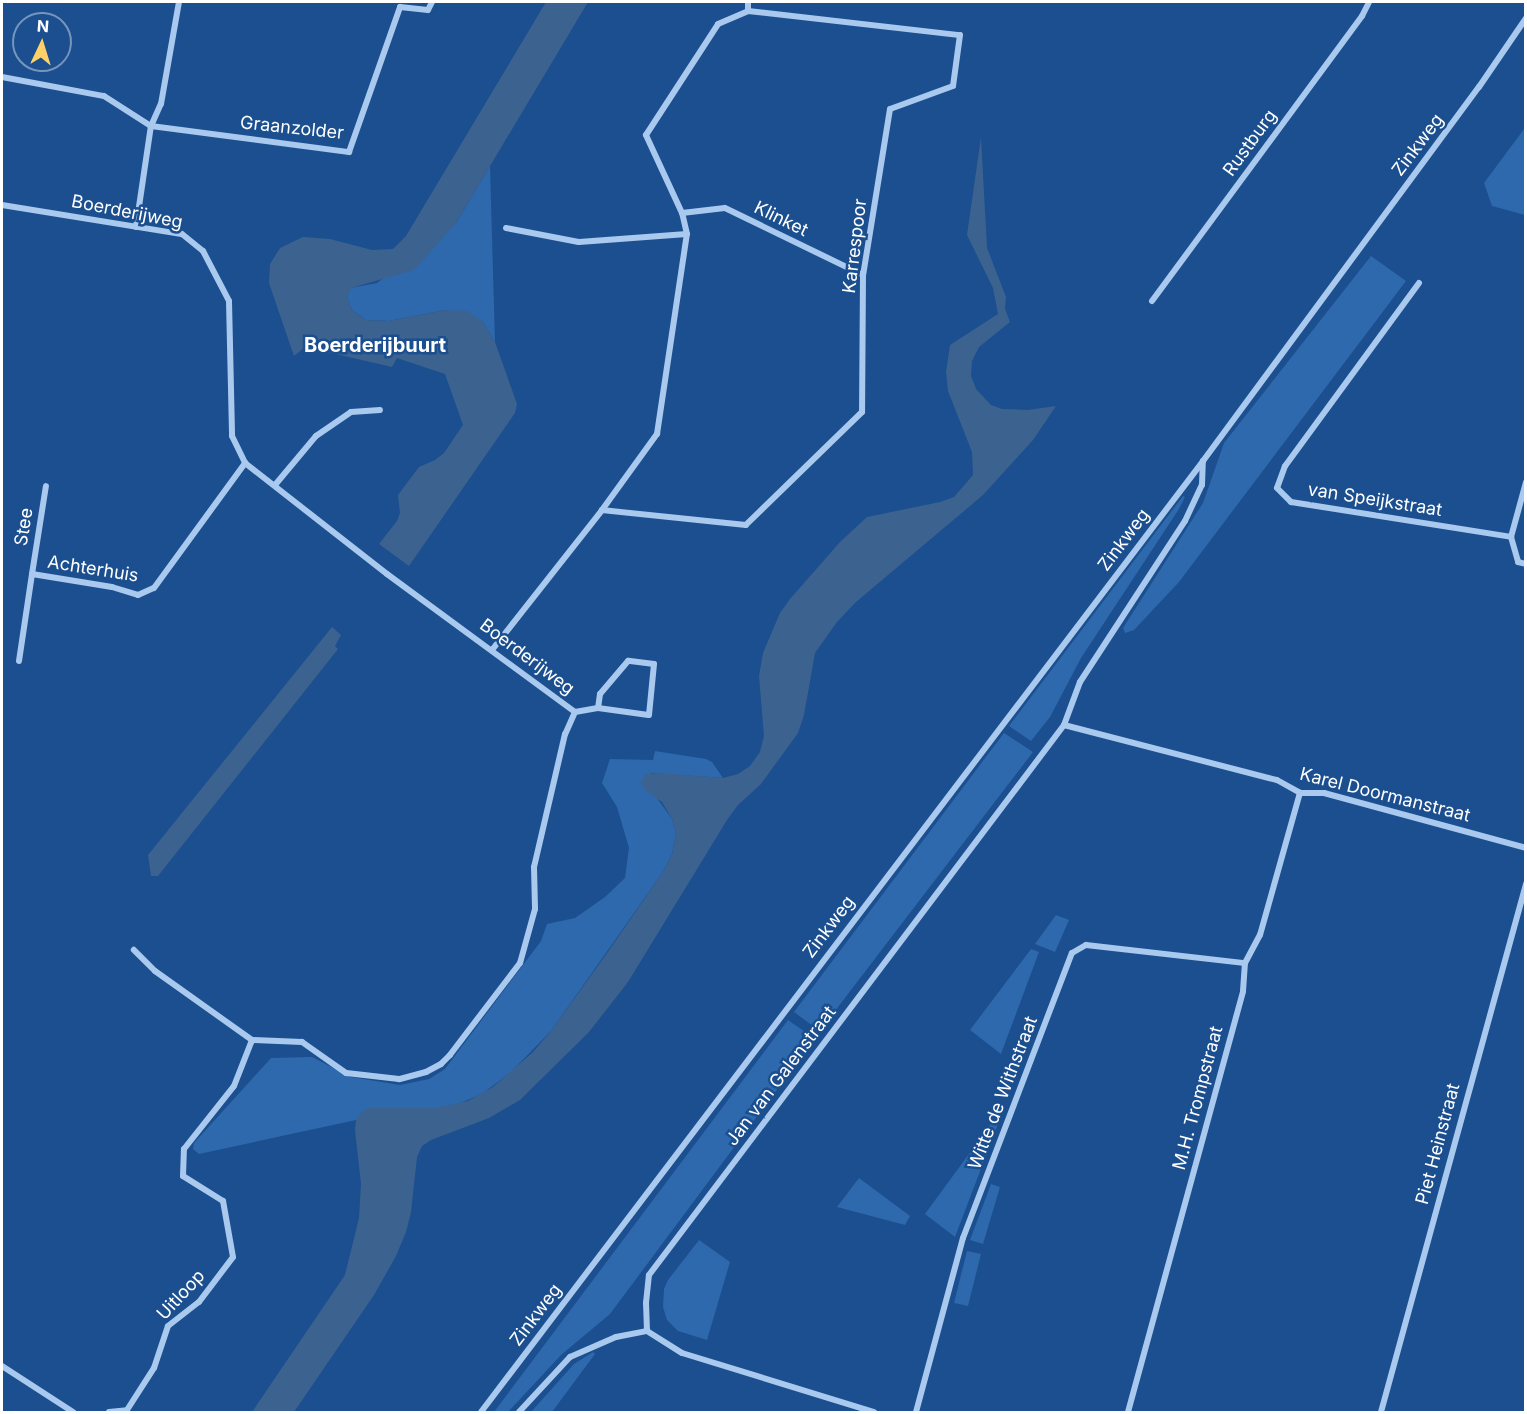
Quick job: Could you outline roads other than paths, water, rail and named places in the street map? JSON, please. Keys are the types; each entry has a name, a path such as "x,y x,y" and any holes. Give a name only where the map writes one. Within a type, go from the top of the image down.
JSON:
{"street":[{"path":"136,227 152,126 161,104 179,2"},
{"name":"Graanzolder","path":"2,76 104,96 152,126 350,152 400,7 428,10 432,2"},
{"path":"748,2 748,11"},
{"name":"Rustburg","path":"1152,301 1362,16 1369,2"},
{"name":"Karrespoor","path":"492,650 602,510 657,434 687,234 682,213 646,135 718,24 748,11 960,35 953,86 890,109 864,275 862,412 747,525 602,510"},
{"name":"Zinkweg","path":"481,1413 1203,461 1457,118 1526,18"},
{"name":"Boerderijweg","path":"2,205 182,234 203,251 223,285 229,301 232,435 245,463 396,580 574,712 565,734 534,867 535,909 520,963 450,1055 426,1072 399,1079 346,1073 302,1042 252,1040"},
{"name":"Klinket","path":"682,213 725,208 864,275"},
{"path":"506,228 579,242 687,234"},
{"name":"van Speijkstraat","path":"1419,283 1285,466 1276,488 1291,502 1510,537"},
{"path":"275,485 316,436 351,412 380,410"},
{"name":"Zinkweg","path":"1064,724 1080,682 1185,521 1202,485 1203,461"},
{"name":"Achterhuis","path":"19,661 32,574 112,587 138,595 154,588 245,463"},
{"path":"1526,482 1510,537 1518,562 1526,564"},
{"name":"Stee","path":"32,574 46,486"},
{"path":"574,712 598,708 649,715 654,664 628,661 600,694 598,708"},
{"name":"Karel Doormanstraat","path":"1064,724 1277,780 1300,793 1324,793 1526,848"},
{"name":"Jan van Galenstraat","path":"647,1331 646,1303 649,1275 1064,724"},
{"name":"M.H. Trompstraat","path":"1128,1413 1243,991 1245,963 1260,935 1300,793"},
{"name":"Piet Heinstraat","path":"1381,1413 1526,884"},
{"name":"Witte de Withstraat","path":"916,1413 963,1238 1072,953 1086,945 1245,963"},
{"path":"134,950 155,971 252,1040"},
{"name":"Uitloop","path":"109,1413 127,1410 154,1368 168,1326 199,1302 232,1257 223,1202 183,1176 184,1149 234,1086 252,1040"},
{"path":"519,1413 570,1357 616,1337 647,1331 682,1353 874,1413"},
{"path":"2,1366 73,1413"}],"district":[{"name":"Boerderijbuurt","path":"375,345"}]}
